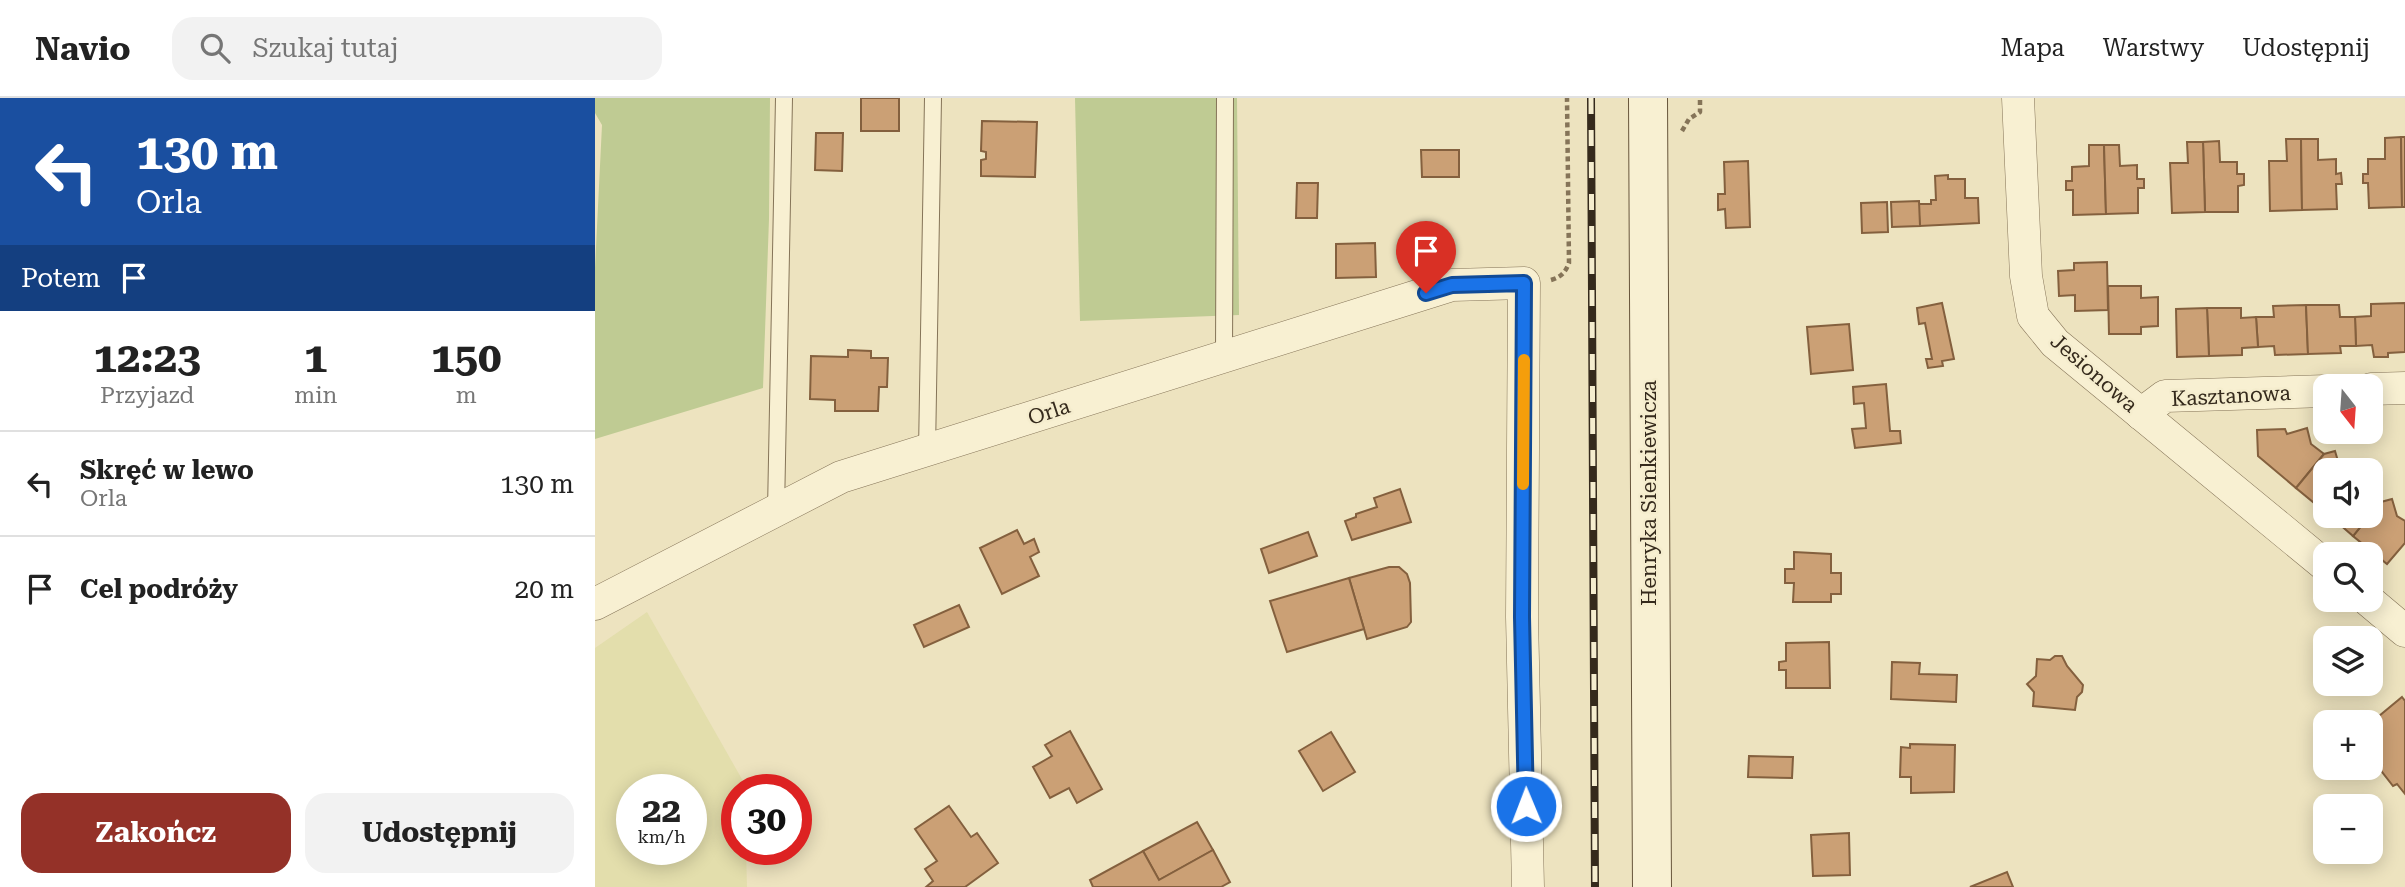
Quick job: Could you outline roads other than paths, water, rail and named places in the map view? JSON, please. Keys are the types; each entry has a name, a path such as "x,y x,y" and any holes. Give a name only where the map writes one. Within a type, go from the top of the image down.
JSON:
{"main road":[{"name":"Henryka Sienkiewicza","path":"1648,98 1652,887"}],"street":[{"name":"Jesionowa","path":"2018,98 2026,276 2033,316 2055,343 2313,555"},
{"name":"Orla","path":"595,604 841,477 1452,285 1524,283 1522,617 1528,887"},
{"path":"2383,389 2405,388"},
{"name":"Kasztanowa","path":"2141,414 2165,397 2313,391"},
{"path":"2382,612 2405,631"}],"lane":[{"path":"776,511 784,98"},
{"path":"927,451 933,98"},
{"path":"1224,357 1225,98"}],"railway":[{"path":"1591,98 1595,887"}]}
